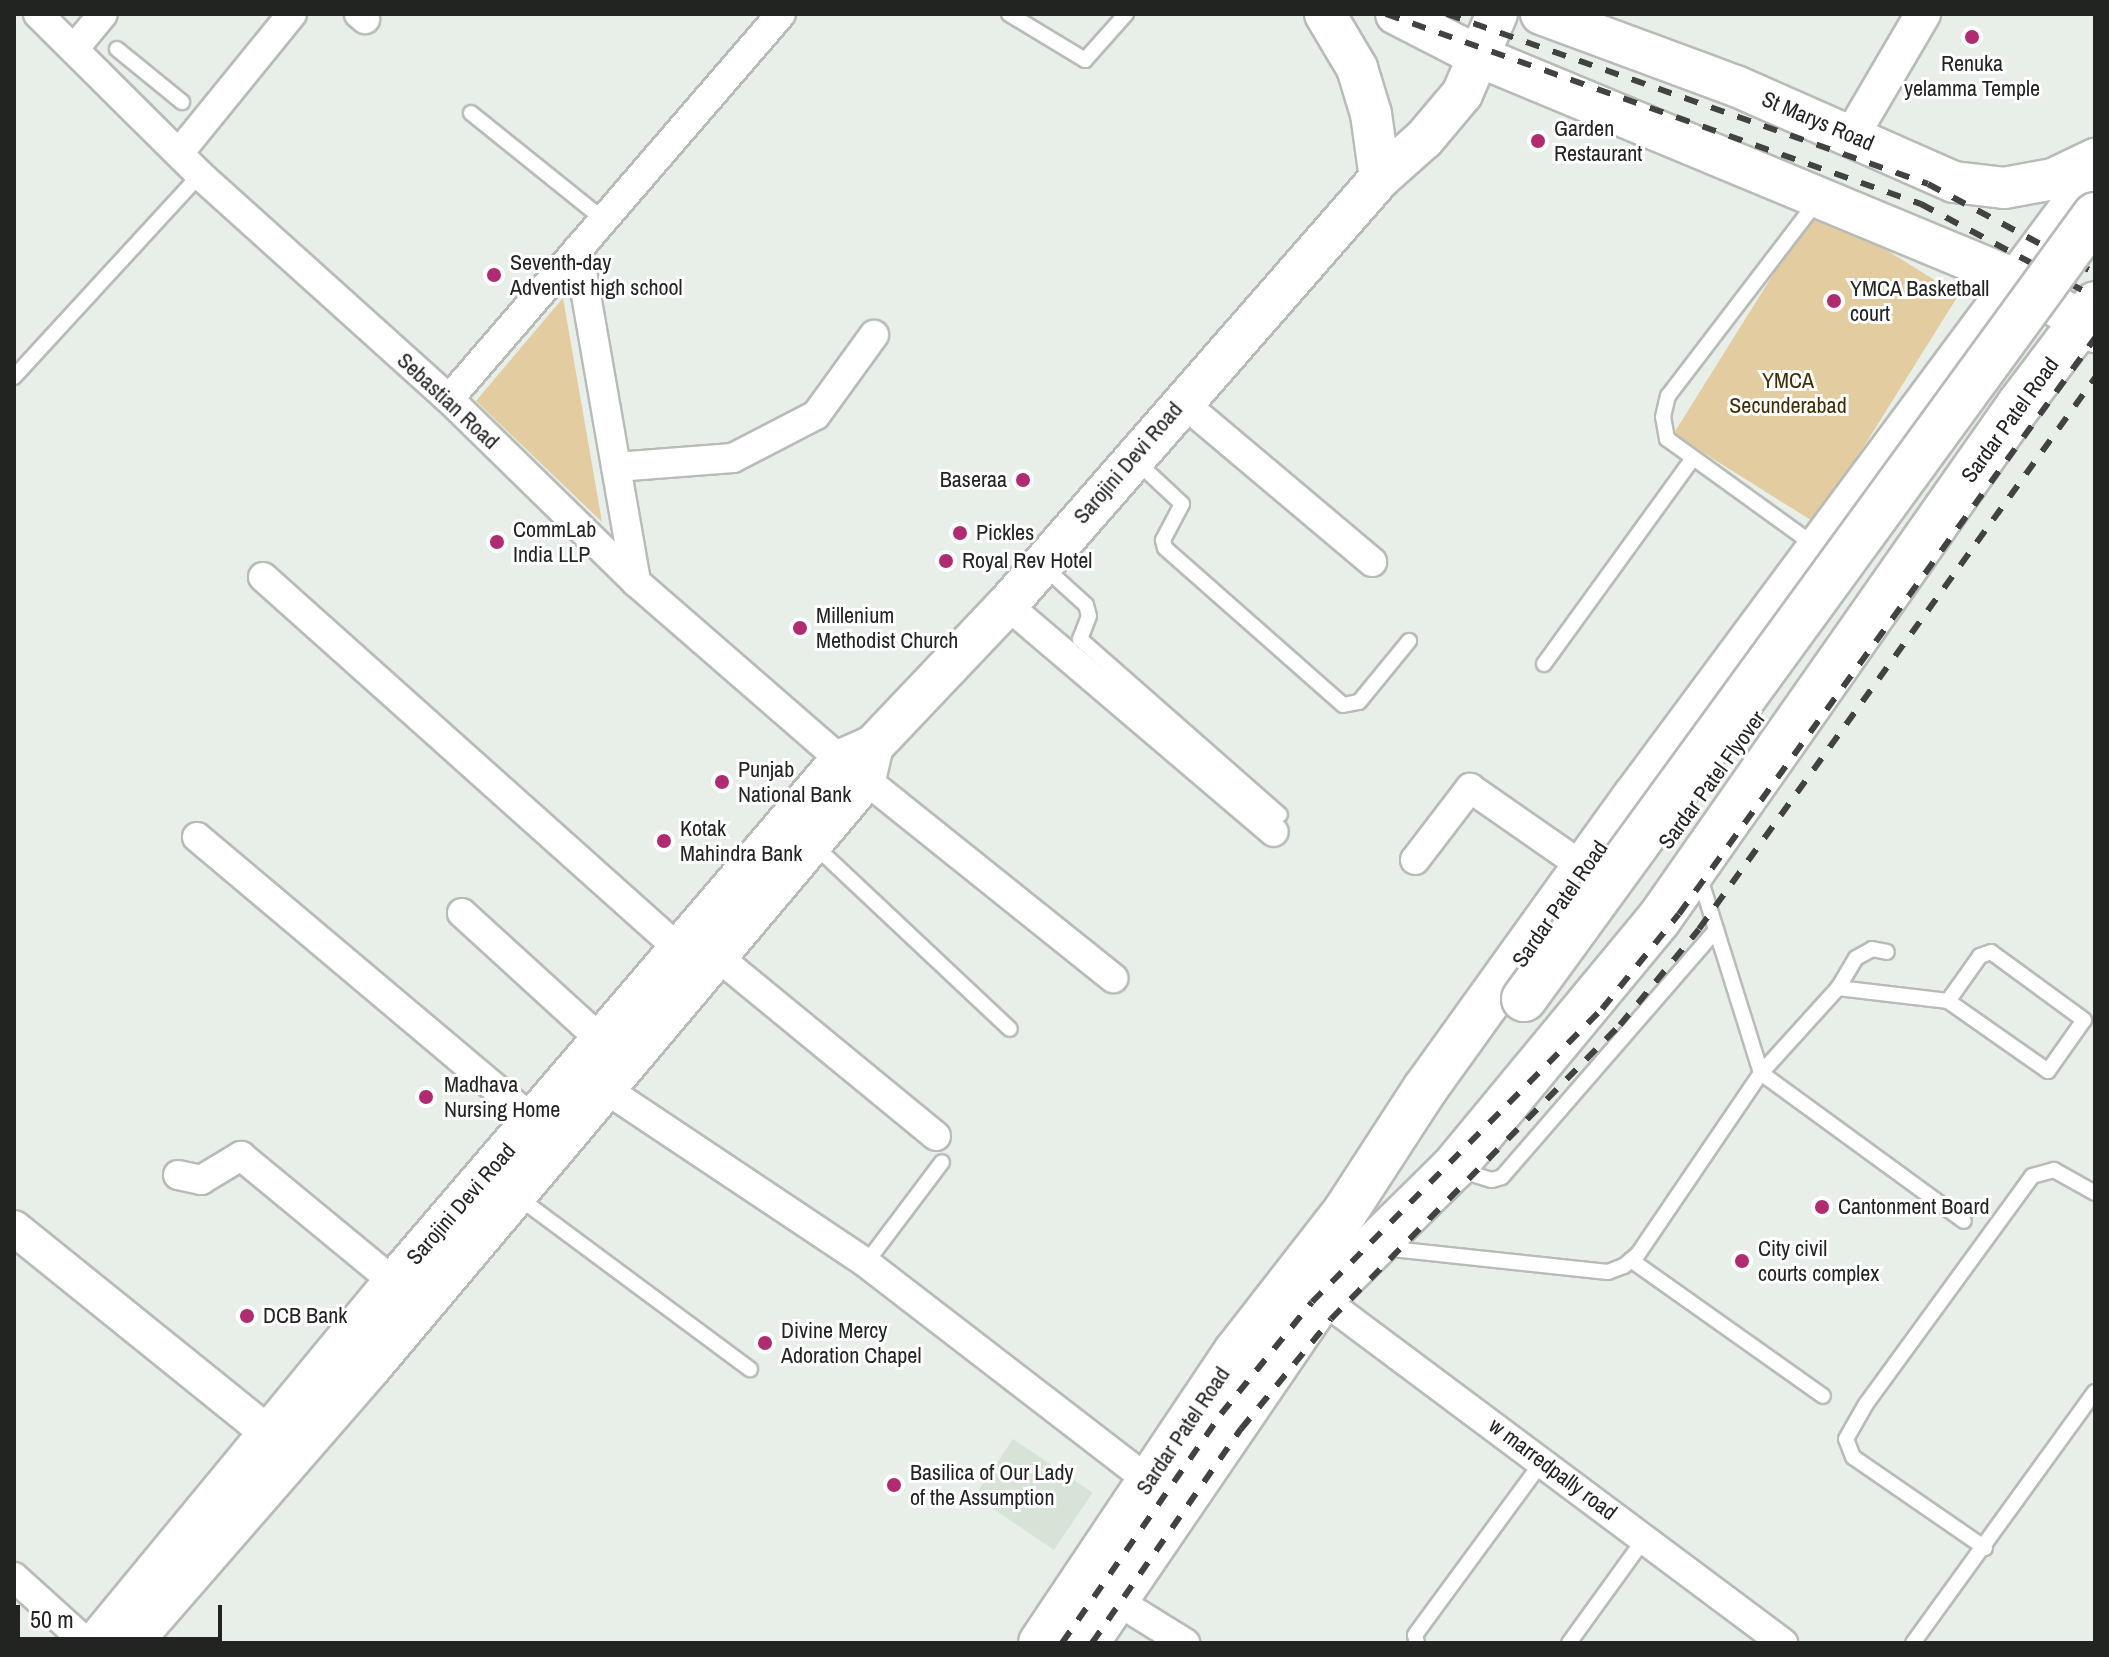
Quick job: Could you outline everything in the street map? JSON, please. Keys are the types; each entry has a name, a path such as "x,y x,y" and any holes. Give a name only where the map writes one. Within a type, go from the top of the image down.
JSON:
{"main road":[{"path":"1325,14 1357,68 1371,114 1380,178"},
{"path":"1396,14 1480,57 1821,196 2017,280 2091,330"},
{"name":"Sarojini Devi Road","path":"96,1643 514,1195 604,1088 699,954 860,762 1007,605 1132,457 1380,178 1424,139 1462,94 1497,14"},
{"name":"St Marys Road","path":"1541,14 1852,135 1954,182 2004,188 2053,179 2095,159"},
{"path":"2095,179 2095,213"},
{"name":"Sardar Patel Road","path":"1041,1643 1236,1352 1345,1212 1425,1089 1817,547 2095,179"},
{"name":"Sardar Patel Flyover","path":"1321,1298 1533,1006 2095,213"},
{"path":"2055,230 2095,253"},
{"name":"Sardar Patel Flyover","path":"1345,1212 1533,1006 2095,253"},
{"path":"1982,327 1998,316 2016,314 2034,321 2047,345 2031,388"},
{"name":"Sardar Patel Road","path":"1086,1643 1321,1298 1453,1168 1697,866 2031,388 2046,379 2091,330"},
{"name":"Sarojini Devi Road","path":"131,1643 282,1444 394,1282 600,1039 699,954 812,843 860,762"}],"street":[{"name":"Sebastian Road","path":"38,14 200,175 449,399 636,582 860,762 1113,978"},
{"path":"74,49 103,14"},
{"path":"174,148 270,14"},
{"path":"174,148 292,14"},
{"path":"449,399 781,14"},
{"path":"1852,135 1923,14"},
{"path":"578,249 636,582"},
{"path":"616,467 733,458 816,415 874,335"},
{"path":"1181,401 1372,562"},
{"path":"263,577 699,954 939,1149"},
{"path":"1007,605 1277,824"},
{"path":"1415,860 1470,788 1585,868"},
{"path":"197,837 533,1120"},
{"path":"462,913 600,1039"},
{"path":"604,1088 866,1263 1149,1481"},
{"path":"178,1175 201,1180 241,1156 394,1282"},
{"path":"14,1228 282,1444"},
{"name":"w marredpally road","path":"1321,1298 1783,1643"},
{"path":"14,1577 87,1643"},
{"path":"1114,1599 1185,1643"}],"lane":[{"path":"1009,14 1085,60 1118,17"},
{"path":"117,49 182,102"},
{"path":"117,92 137,66"},
{"path":"471,113 603,219"},
{"path":"14,377 200,175"},
{"path":"1817,547 1667,439 1663,417 1668,396 1821,196"},
{"path":"1132,457 1181,499 1163,540 1165,548 1343,705 1359,702 1409,641"},
{"path":"1544,664 1693,458"},
{"path":"1041,564 1086,605 1089,616 1080,639 1277,824"},
{"path":"812,843 1010,1029"},
{"path":"1697,866 1761,1073 1964,1221"},
{"path":"1453,1168 1492,1180 1502,1177 1716,930"},
{"path":"1375,1247 1608,1272 1631,1260 1761,1073 1838,988 1856,958 1872,949 1887,952"},
{"path":"1838,988 1948,1001 2048,1071 2084,1020 1991,952 1980,956 1948,1001"},
{"path":"866,1263 939,1149"},
{"path":"1985,1548 1853,1457 1846,1439 1866,1404 2032,1176 2054,1170 2095,1193"},
{"path":"514,1195 750,1369"},
{"path":"1631,1260 1823,1396"},
{"path":"1913,1643 1985,1548 2095,1392"},
{"path":"1417,1643 1415,1635 1542,1462"},
{"path":"1569,1643 1645,1538"}],"shaded area":[{"path":"1013,1439 1093,1493 1054,1550 974,1496"}],"green space":[{"name":"YMCA Secunderabad","path":"1816,206 1958,295 1816,523 1673,434"},
{"path":"563,298 602,522 476,401"}],"railway":[{"path":"1386,14 1921,204 2095,297"},
{"path":"1447,14 1928,184 2095,273"},
{"path":"1062,1643 1221,1414 1312,1302 1602,1009 1679,914 2095,338"},
{"path":"1092,1643 1241,1429 1331,1319 1620,1025 1699,929 2095,378"}],"place":[{"name":"Renuka yelamma Temple","path":"1972,37"},
{"name":"Garden Restaurant","path":"1538,141"},
{"name":"Seventh-day Adventist high school","path":"494,275"},
{"name":"YMCA Basketball court","path":"1834,301"},
{"name":"Baseraa","path":"1023,480"},
{"name":"Pickles","path":"960,533"},
{"name":"CommLab India LLP","path":"497,542"},
{"name":"Royal Rev Hotel","path":"946,561"},
{"name":"Millenium Methodist Church","path":"800,628"},
{"name":"Punjab National Bank","path":"722,782"},
{"name":"Kotak Mahindra Bank","path":"664,841"},
{"name":"Madhava Nursing Home","path":"426,1097"},
{"name":"Cantonment Board","path":"1822,1207"},
{"name":"City civil courts complex","path":"1742,1261"},
{"name":"DCB Bank","path":"247,1316"},
{"name":"Divine Mercy Adoration Chapel","path":"765,1343"},
{"name":"Basilica of Our Lady of the Assumption","path":"894,1485"}]}
